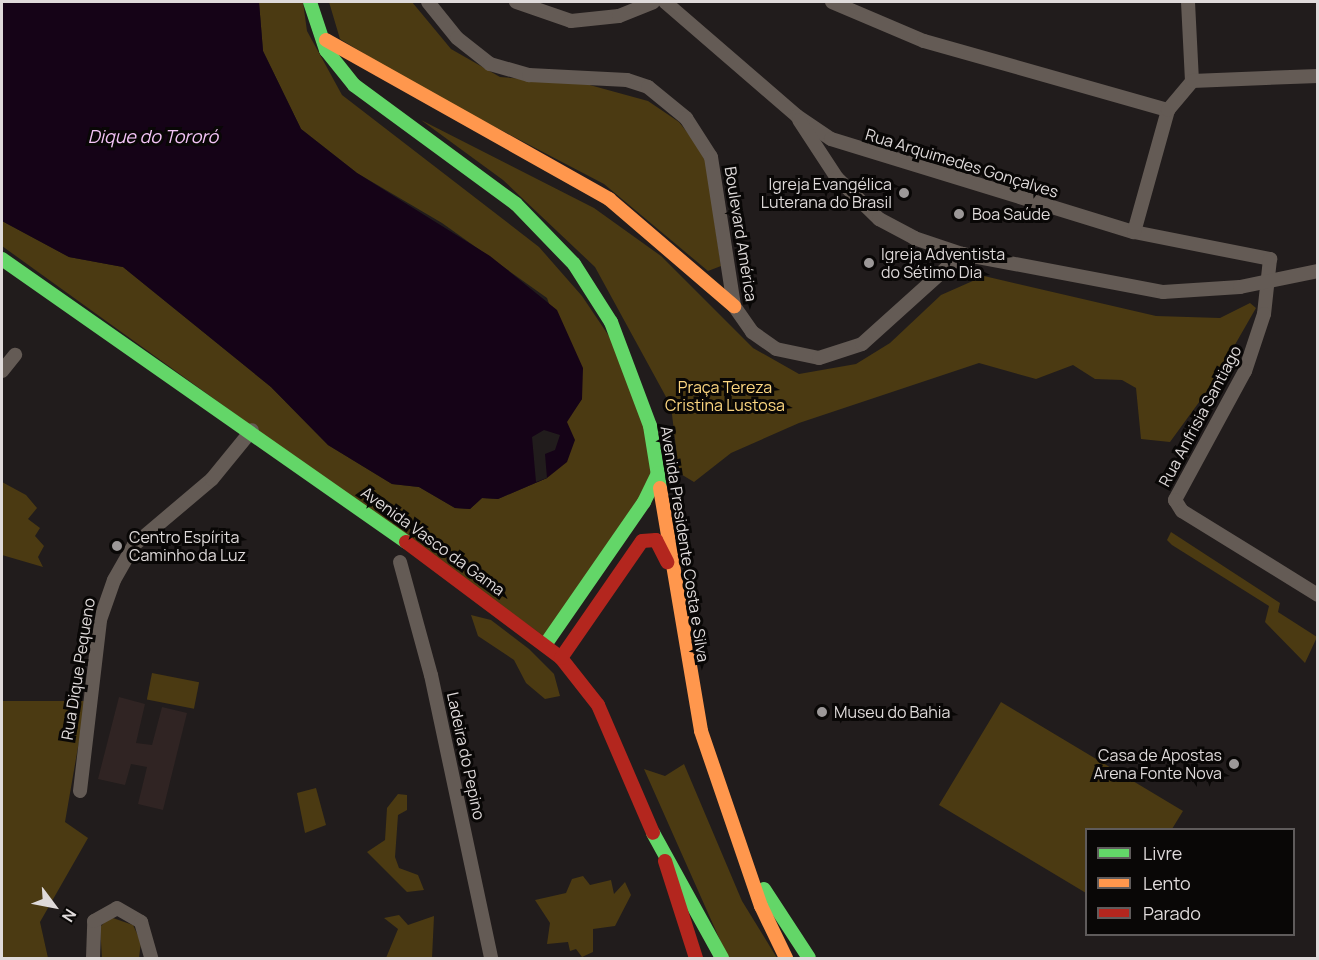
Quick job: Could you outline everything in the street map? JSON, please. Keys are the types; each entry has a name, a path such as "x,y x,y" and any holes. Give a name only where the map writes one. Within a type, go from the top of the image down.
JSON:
{"main road":[{"name":"Avenida Presidente Costa e Silva","path":"310,2 319,35 340,69 368,98 516,204 574,264 636,377 658,473 675,586 701,731 749,867 786,958"},
{"path":"319,35 380,75 609,199 734,306"},
{"name":"Avenida Vasco da Gama","path":"2,259 252,430 561,658 598,705 665,861 698,909 722,958"},
{"path":"545,645 644,502 658,473"},
{"path":"561,658 642,541 662,546 675,586"},
{"path":"665,861 696,958"},
{"path":"749,867 809,958"}],"street":[{"name":"Boulevard América","path":"428,2 457,38 490,64 529,75 627,80 648,87 686,118 711,158 734,306 752,332 776,349 819,358 841,353 890,322 962,254"},
{"path":"516,2 572,21 619,16 653,2"},
{"name":"Rua Arquimedes Gonçalves","path":"665,2 797,116 864,152 1134,232 1270,259 1268,283"},
{"path":"832,2 924,41 1168,110"},
{"path":"1134,232 1168,110 1192,81 1188,2"},
{"path":"1192,81 1317,76"},
{"path":"797,116 837,178 879,219 914,238 962,254 1163,292 1268,283 1317,271"},
{"name":"Rua Anfrisia Santiago","path":"1268,283 1245,371 1174,500 1182,511 1317,595"},
{"path":"2,371 15,355"},
{"name":"Rua Dique Pequeno","path":"80,790 100,620 114,580 134,545 212,479 252,430"},
{"name":"Ladeira do Pepino","path":"400,562 433,686 491,958"},
{"path":"93,958 94,921 117,908 141,922 151,958"}],"shaded area":[{"path":"119,697 145,704 136,743 152,745 162,707 187,713 163,810 138,804 147,767 131,764 125,785 98,779"}],"green space":[{"path":"259,2 303,2 307,31 342,95 539,247 582,296 621,354 642,412 655,496 545,637 2,246 2,221 69,257 123,267 271,387 328,445 392,484 419,487 455,508 470,509 482,498 498,499 547,478 568,418 582,399 547,298 442,223 357,173 301,129 263,51"},
{"path":"329,2 412,2 451,49 500,77 586,84 648,101 679,122 705,155 721,266 708,271 604,184 419,87 340,39"},
{"name":"Praça Tereza Cristina Lustosa","path":"421,120 594,208 661,256 753,348 799,374 856,364 890,343 941,295 984,276 1156,316 1220,318 1250,303 1256,308 1213,383 1170,442 1141,439 1136,388 1122,380 1095,379 1073,365 1036,379 979,363 799,423 731,453 694,482 679,473 671,406 595,267 503,180"},
{"path":"2,482 26,495 37,508 28,519 40,528 35,536 44,546 38,557 43,567 2,555"},
{"path":"1171,532 1280,603 1278,612 1317,637 1305,663 1265,622 1269,606 1172,545 1167,540"},
{"path":"471,615 491,620 529,649 554,674 560,696 545,699 526,683 514,660 478,636"},
{"path":"152,673 199,682 194,709 147,700"},
{"path":"2,701 86,701 65,822 88,838 40,922 48,958 2,958"},
{"name":"Casa de Apostas Arena Fonte Nova","path":"1001,702 1183,811 1173,828 1085,828 1085,892 939,805"},
{"path":"684,764 742,901 777,958 728,958 644,769 665,776"},
{"path":"316,788 326,825 305,833 297,793"},
{"path":"398,794 407,795 407,810 398,815 395,857 399,868 418,875 424,890 407,892 367,852 385,840 387,808"},
{"path":"583,876 590,885 611,880 614,894 625,882 631,895 615,926 593,929 593,952 582,957 576,949 570,951 568,942 547,944 550,923 535,900 566,893 572,879"},
{"path":"399,915 408,925 434,916 432,958 386,958 398,929 384,918"},
{"path":"110,917 133,925 141,942 139,958 102,958 100,927"}],"water":[{"name":"Dique do Tororó","path":"2,2 259,2 263,51 301,129 357,173 490,256 557,310 583,368 582,399 567,422 575,440 567,462 547,478 498,499 482,498 470,509 455,508 419,487 392,484 328,445 271,387 123,267 69,257 2,221"}],"pier":[{"path":"544,430 560,435 555,450 545,454 547,478 536,482 532,437"}],"traffic: fast":[{"path":"310,2 326,50 354,85 516,204 574,264 611,322 650,426 660,488"},
{"path":"2,259 406,542"},
{"path":"545,645 644,502 658,473"},
{"path":"653,833 722,958"},
{"path":"764,889 809,958"}],"traffic: slow":[{"path":"326,40 609,199 734,306"},
{"path":"660,488 701,731 761,906 786,958"}],"traffic: jam":[{"path":"561,658 642,541 656,540 667,562"},
{"path":"406,542 561,658 598,705 653,833"},
{"path":"665,861 696,958"}],"place":[{"name":"Igreja Evangélica Luterana do Brasil","path":"904,193"},
{"name":"Boa Saúde","path":"959,214"},
{"name":"Igreja Adventista do Sétimo Dia","path":"869,263"},
{"name":"Centro Espírita Caminho da Luz","path":"117,546"},
{"name":"Museu do Bahia","path":"822,712"},
{"name":"Casa de Apostas Arena Fonte Nova","path":"1234,764"}]}
